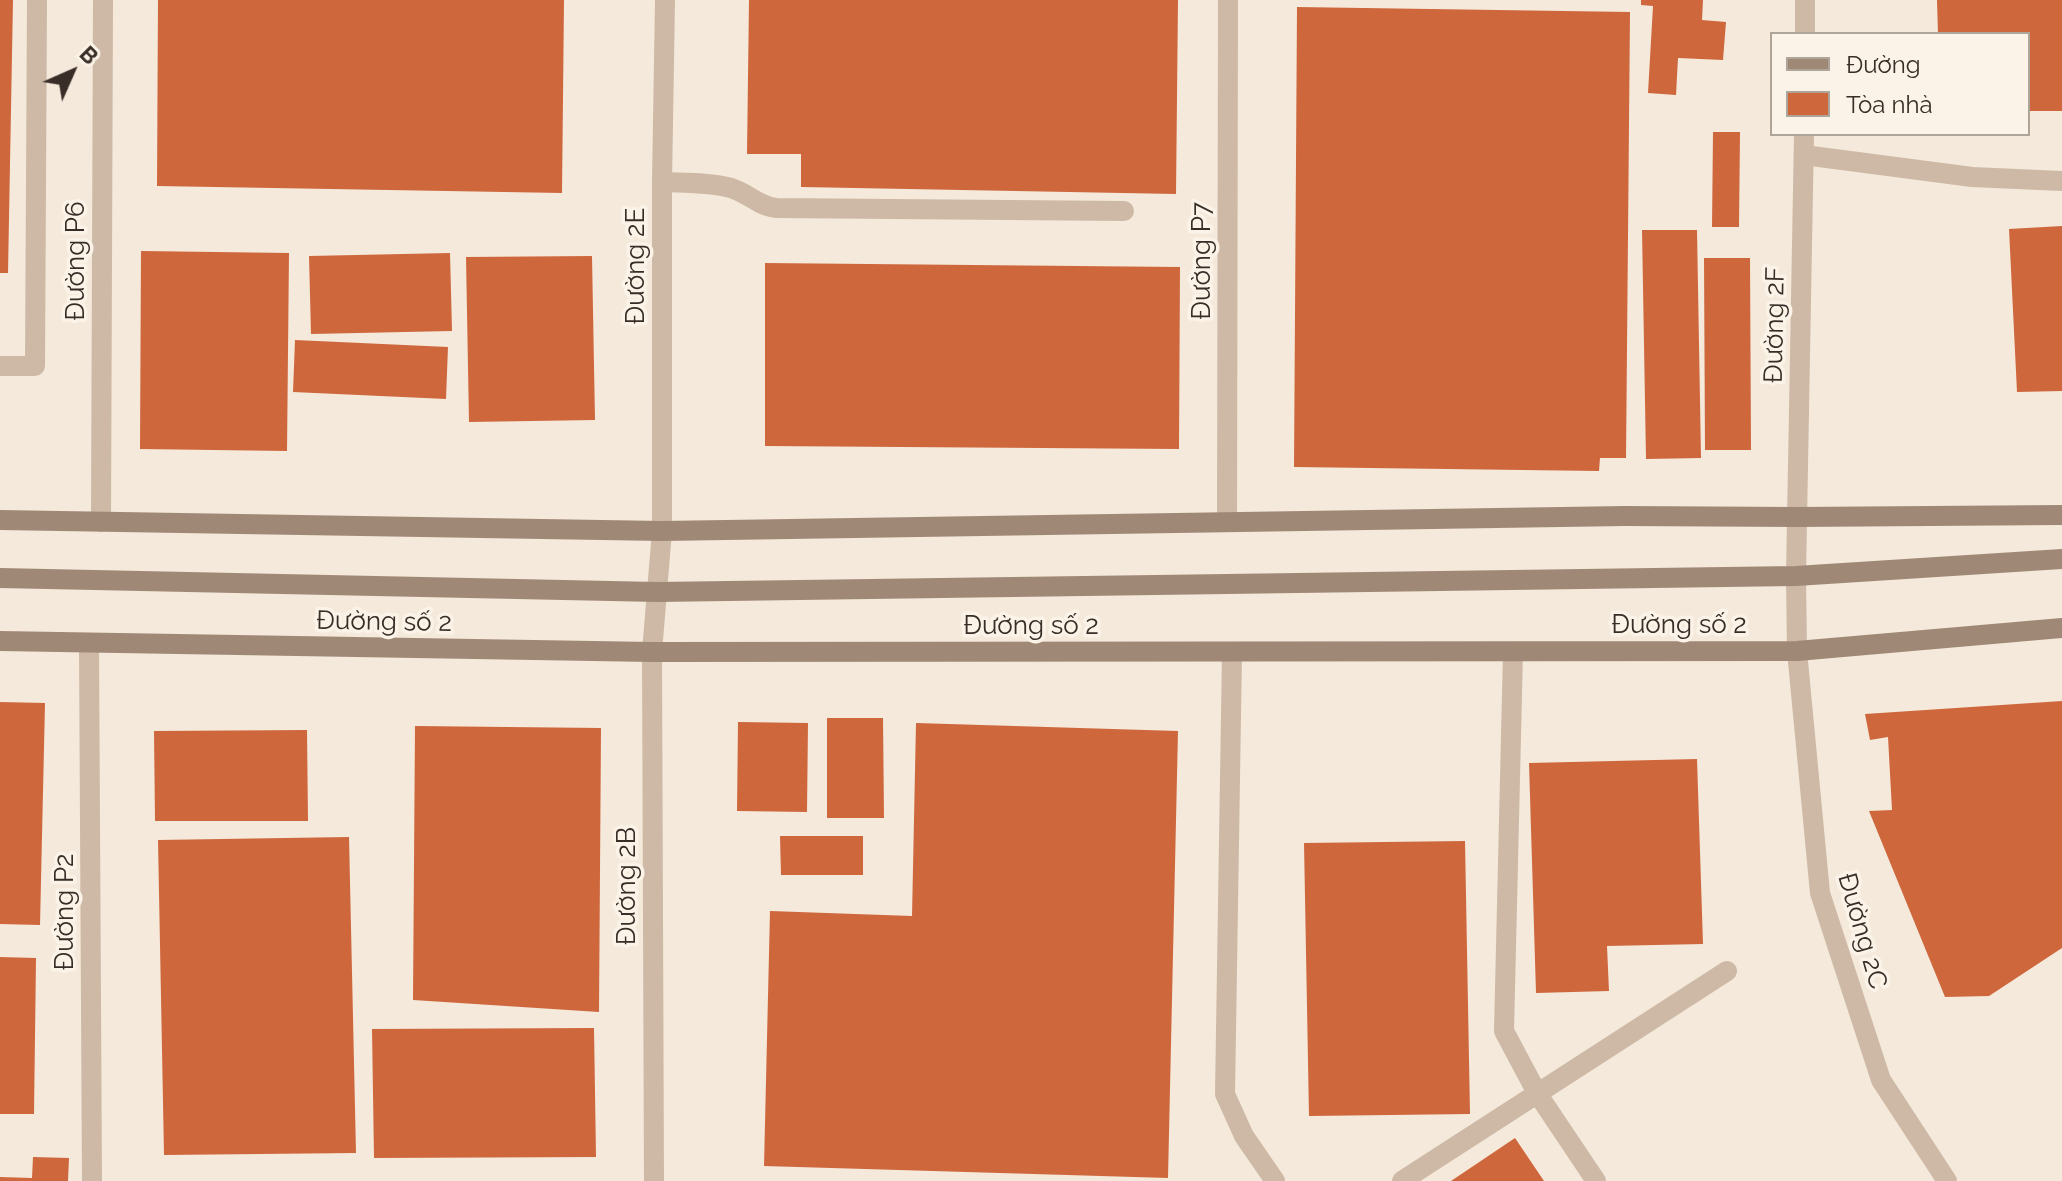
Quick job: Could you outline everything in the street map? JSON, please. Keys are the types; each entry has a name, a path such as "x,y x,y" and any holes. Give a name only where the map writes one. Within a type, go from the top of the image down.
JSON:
{"main road":[{"path":"0,520 662,531 1625,516 2062,515"},
{"name":"Đường số 2","path":"0,578 657,592 1796,576 2062,559"},
{"name":"Đường số 2","path":"0,641 652,652 1797,651 2062,628"}],"street":[{"path":"0,366 35,366 37,0"},
{"name":"Đường P6","path":"101,522 103,0"},
{"name":"Đường 2E","path":"657,592 662,531 665,0"},
{"name":"Đường P7","path":"1227,522 1228,0"},
{"path":"1805,0 1805,32"},
{"name":"Đường 2F","path":"1796,576 1804,136"},
{"path":"1804,155 1972,177 2062,181"},
{"path":"662,182 721,185 744,192 766,207 776,208 1124,211"},
{"name":"Đường 2C","path":"1796,576 1797,651 1820,893 1881,1080 1947,1181"},
{"name":"Đường 2B","path":"654,1181 652,652 657,592"},
{"name":"Đường P2","path":"89,643 92,1181"},
{"path":"1232,652 1225,1094 1244,1136 1275,1181"},
{"path":"1513,652 1504,1031 1537,1093 1596,1181"},
{"path":"1402,1181 1727,971"}],"building":[{"path":"0,0 13,0 8,273 0,273"},
{"path":"158,0 564,0 562,193 157,186"},
{"path":"749,0 1178,0 1176,194 801,187 801,154 747,154"},
{"path":"1641,0 1703,0 1702,20 1726,22 1723,60 1678,58 1676,95 1648,93 1653,6 1641,5"},
{"path":"1937,0 2062,0 2062,111 2030,111 2030,32 1938,32"},
{"path":"1297,7 1630,12 1626,458 1600,458 1599,471 1294,467"},
{"path":"1713,132 1740,132 1739,227 1712,227"},
{"path":"2062,226 2062,391 2017,392 2009,229"},
{"path":"1642,230 1697,230 1701,458 1646,459"},
{"path":"141,251 289,253 287,451 140,449"},
{"path":"450,253 452,331 311,334 309,256"},
{"path":"592,256 595,420 469,422 466,257"},
{"path":"1704,258 1750,258 1751,450 1705,450"},
{"path":"765,263 1180,267 1179,449 765,446"},
{"path":"295,340 448,347 446,399 293,392"},
{"path":"2062,701 2062,948 1989,996 1945,997 1869,811 1892,810 1888,737 1870,740 1865,714"},
{"path":"0,702 45,703 40,925 0,924"},
{"path":"827,718 883,718 884,818 827,818"},
{"path":"738,722 808,723 807,812 737,811"},
{"path":"916,723 1178,731 1168,1178 764,1166 770,911 912,916"},
{"path":"415,726 601,728 599,1012 413,1000"},
{"path":"307,730 308,821 155,821 154,731"},
{"path":"1697,759 1703,944 1607,946 1609,991 1536,993 1529,763"},
{"path":"780,836 863,836 863,875 781,875"},
{"path":"349,837 356,1153 164,1155 158,840"},
{"path":"1465,841 1470,1114 1309,1116 1304,843"},
{"path":"0,957 36,958 34,1114 0,1114"},
{"path":"594,1028 596,1157 374,1158 372,1029"},
{"path":"1515,1138 1544,1181 1451,1181"},
{"path":"33,1157 69,1158 68,1181 0,1181 0,1177 32,1178"}]}
